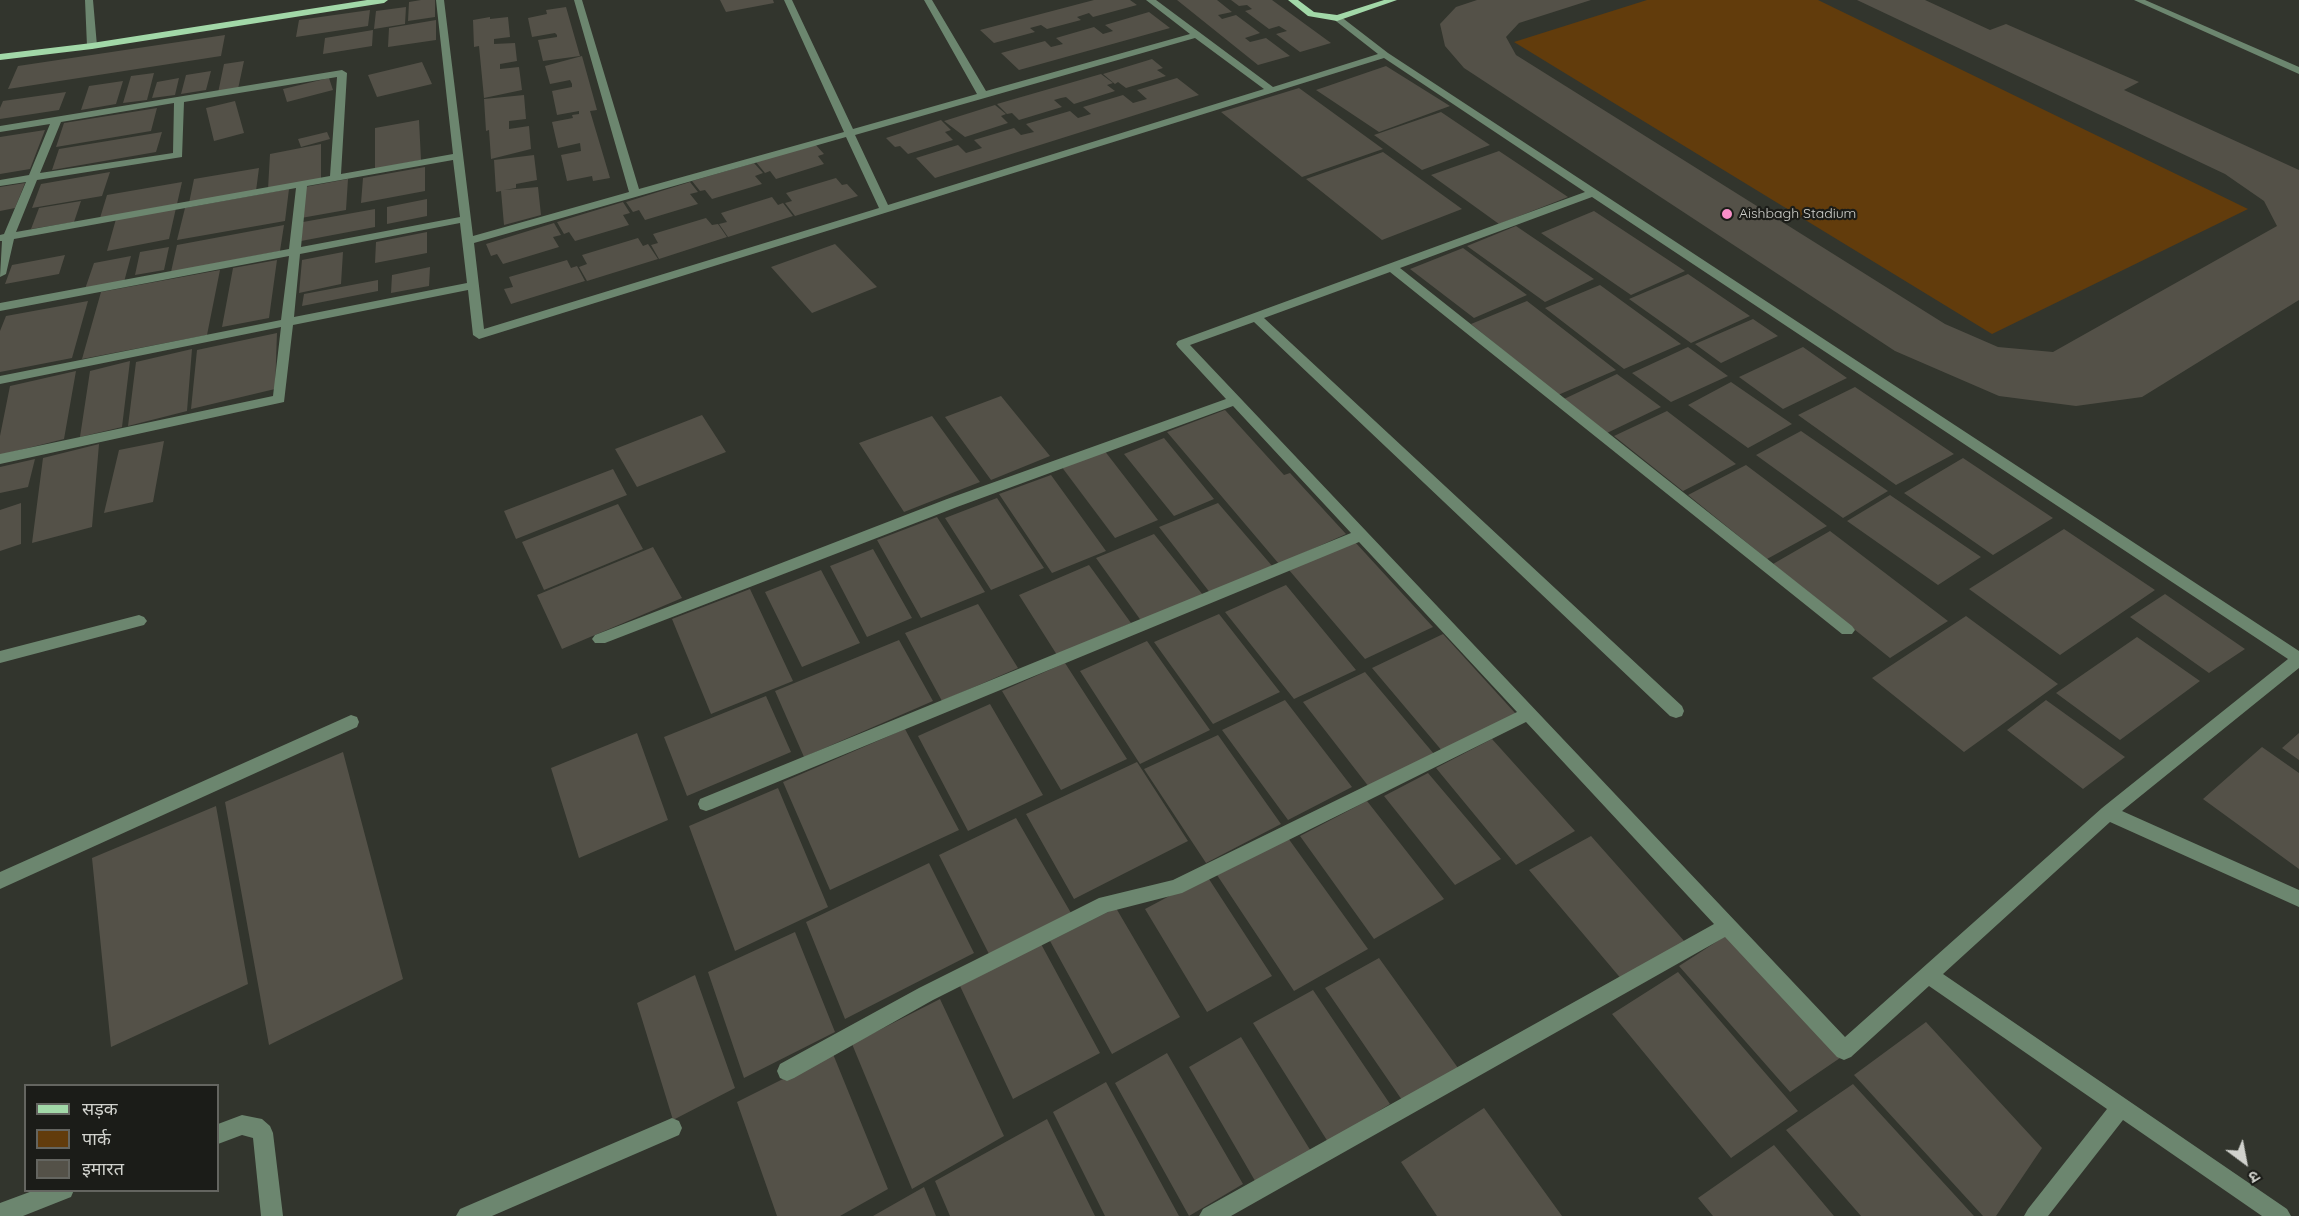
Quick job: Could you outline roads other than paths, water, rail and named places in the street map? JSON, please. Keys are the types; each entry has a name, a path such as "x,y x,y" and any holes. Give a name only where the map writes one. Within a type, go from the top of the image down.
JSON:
{"main road":[{"path":"0,57 92,46 384,0"},
{"path":"1292,0 1311,14 1337,18 1393,0"}],"street":[{"path":"90,0 92,46"},
{"path":"440,0 479,335 1384,55"},
{"path":"578,0 635,193"},
{"path":"789,0 885,210"},
{"path":"928,0 983,95"},
{"path":"1150,0 1271,90"},
{"path":"2138,0 2299,72"},
{"path":"1337,18 1384,55 2299,659 2108,813 1844,1050 1182,344 1593,193"},
{"path":"468,241 1196,35"},
{"path":"0,129 342,73 335,178"},
{"path":"0,183 178,155 179,100"},
{"path":"0,274 5,237 34,178 57,120"},
{"path":"5,237 458,156"},
{"path":"0,459 279,399 302,184"},
{"path":"0,307 466,219"},
{"path":"1391,267 1847,630"},
{"path":"0,380 473,285"},
{"path":"1256,317 1676,711"},
{"path":"600,639 996,487 1235,401"},
{"path":"706,804 1360,535"},
{"path":"0,657 139,621"},
{"path":"787,1071 926,994 1105,904 1176,887 1528,714"},
{"path":"0,880 351,722"},
{"path":"2108,813 2299,898"},
{"path":"1210,1216 1726,926"},
{"path":"1927,974 2280,1216"},
{"path":"2035,1216 2121,1107"},
{"path":"219,1134 242,1125 255,1126 263,1133 272,1216"},
{"path":"467,1216 672,1128"},
{"path":"0,1214 61,1192"}],"place":[{"name":"Aishbagh Stadium","path":"1727,214"}]}
